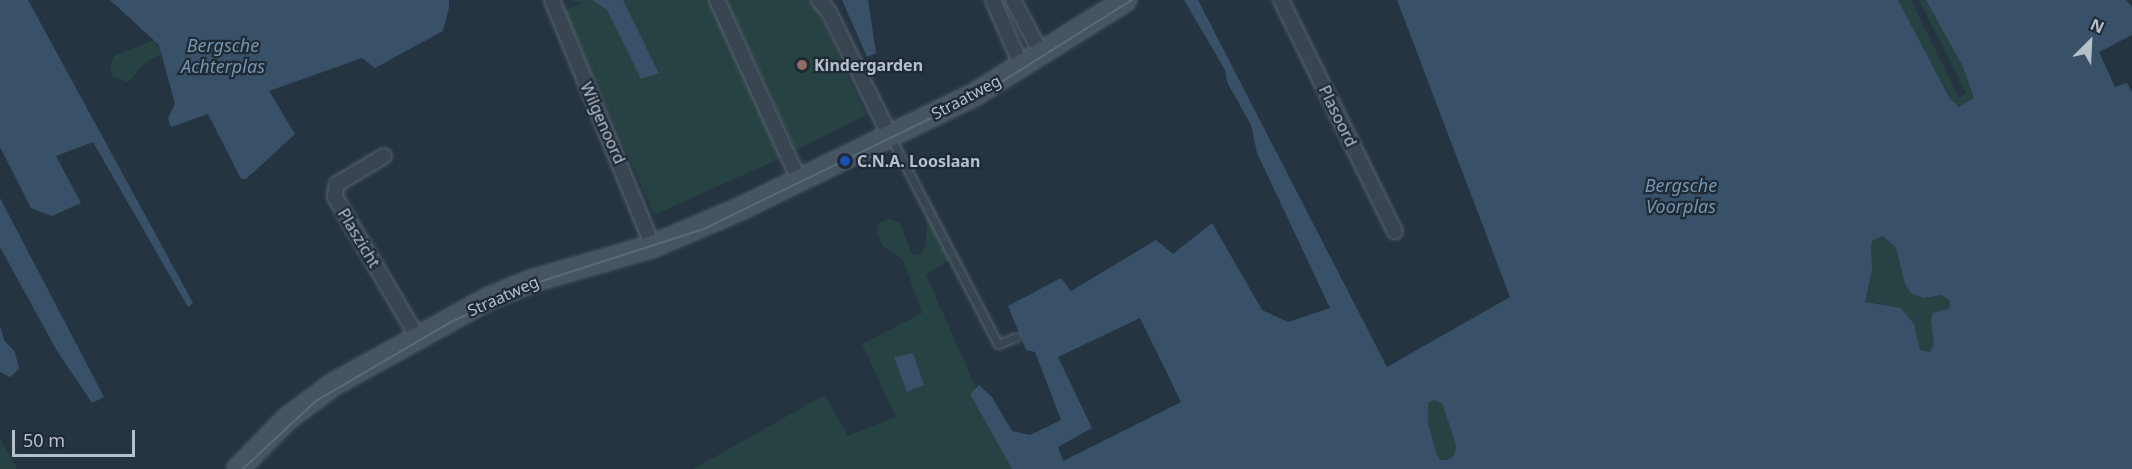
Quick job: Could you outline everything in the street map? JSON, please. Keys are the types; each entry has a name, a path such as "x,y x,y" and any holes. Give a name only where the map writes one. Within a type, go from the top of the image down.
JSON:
{"street":[{"name":"Wilgenoord","path":"552,0 653,246"},
{"path":"717,0 799,180"},
{"path":"819,0 829,12 890,136"},
{"path":"993,0 1022,67"},
{"path":"1013,0 1042,55"},
{"name":"Straatweg","path":"238,469 288,418 326,390 418,338 532,281 653,246 799,180 890,136 1022,67 1126,0"},
{"name":"Plasoord","path":"1281,0 1395,232"},
{"name":"Plaszicht","path":"384,156 337,184 335,197 418,338"}],"lane":[{"path":"890,136 998,344 1016,336"}],"green space":[{"path":"569,0 592,0 607,10 642,79 659,72 623,0 710,0 781,158 656,214 653,212 564,10 582,3"},
{"path":"726,0 809,0 818,11 866,115 796,150"},
{"path":"1898,0 1911,0 1959,98 1966,93 1919,0 1926,0 1963,67 1974,98 1967,105 1959,107 1950,99"},
{"path":"154,40 162,54 146,62 128,82 113,77 110,65 114,56"},
{"path":"927,208 951,259 926,275 976,388 970,394 1012,469 693,469 825,395 848,436 896,417 862,344 922,313 903,260 882,245 876,229 880,222 890,219 900,223 912,254 920,255 926,246","holes":["913,353 907,391 894,357"]},
{"path":"1883,236 1896,248 1905,284 1912,294 1924,298 1942,295 1950,301 1949,309 1931,320 1934,344 1930,352 1920,350 1916,332 1879,303 1865,302 1871,245 1873,240"},
{"path":"1434,399 1442,403 1456,445 1454,456 1447,460 1440,460 1428,423 1428,403"},
{"path":"0,438 17,469 0,469"}],"water":[{"path":"0,0 28,0 193,303 188,307 93,142 56,156 81,203 52,216 31,208 0,147"},
{"name":"Bergsche Achterplas","path":"110,0 449,0 449,8 443,31 375,68 362,58 269,91 295,134 246,179 241,179 208,114 171,127 168,118 175,104 159,45"},
{"path":"592,0 623,0 659,73 641,79 607,10"},
{"path":"842,0 868,0 876,53 867,57"},
{"name":"Bergsche Voorplas","path":"1184,0 1198,0 1387,367 1510,297 1397,0 1898,0 1950,99 1959,107 1974,98 1963,67 1926,0 2126,0 2132,7 2132,35 2099,52 2115,87 2127,83 2132,92 2132,469 1012,469 970,394 979,385 992,397 1012,431 1030,435 1061,420 1035,352 1026,350 1008,306 1061,278 1071,291 1156,240 1173,254 1212,223 1262,310 1288,322 1330,308 1257,153 1251,125 1227,82 1225,70","holes":["1883,236 1896,248 1905,284 1912,294 1924,298 1942,295 1950,301 1949,309 1933,313 1931,320 1934,344 1930,352 1920,350 1914,324 1901,308 1865,302 1872,270 1871,245 1873,240","1140,318 1181,402 1063,461 1058,447 1092,428 1058,357","1434,400 1442,403 1456,445 1454,456 1447,460 1440,460 1436,452 1428,423 1428,403"]},
{"path":"0,198 104,397 92,403 57,351 0,247"},
{"path":"0,326 4,340 15,352 19,369 10,377 0,372"},
{"path":"913,353 924,385 907,392 894,357"}],"tram line":[{"path":"243,469 316,401 451,322 533,284 704,229 989,90 1132,0"}],"place":[{"name":"Kindergarden","path":"802,65"},
{"name":"C.N.A. Looslaan","path":"845,161"}]}
